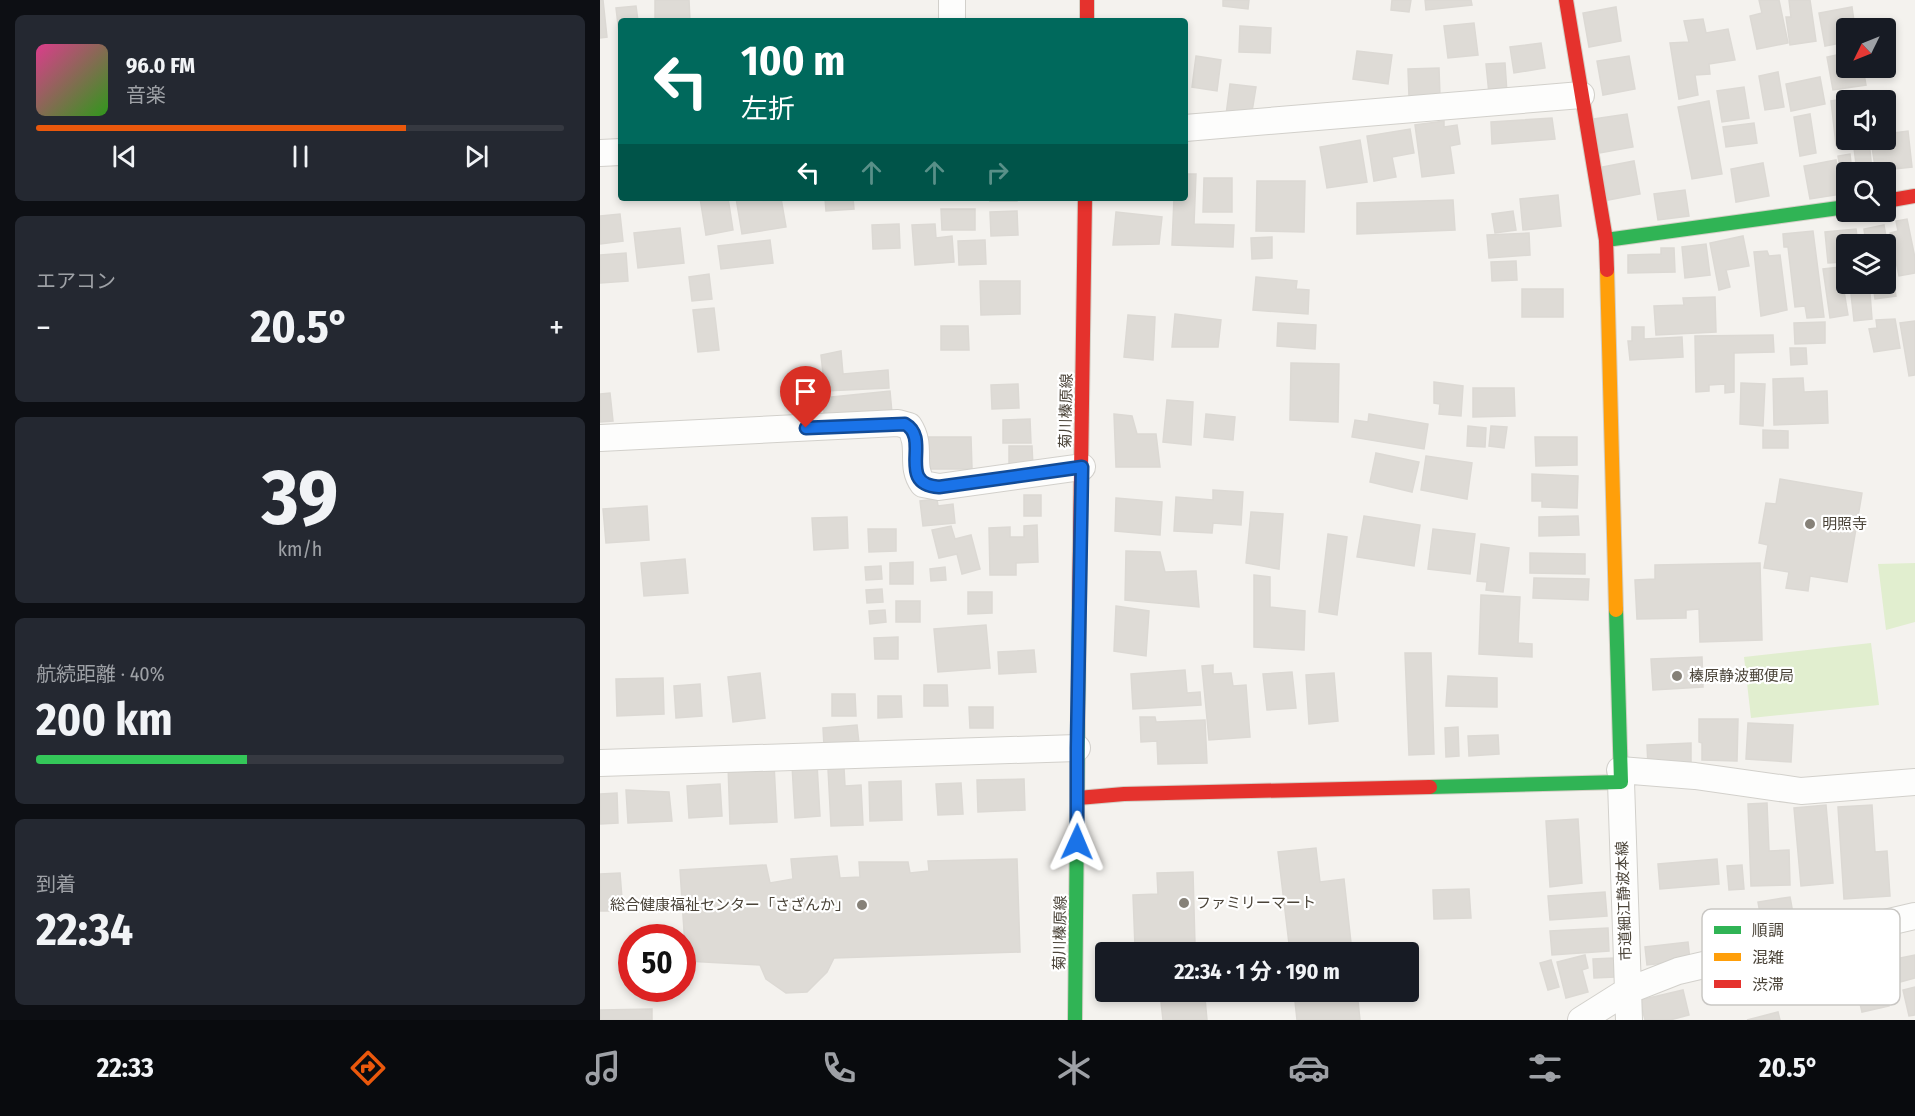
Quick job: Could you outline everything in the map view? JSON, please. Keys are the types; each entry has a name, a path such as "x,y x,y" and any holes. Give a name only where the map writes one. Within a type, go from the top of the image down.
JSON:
{"street":[{"path":"952,0 952,18"},
{"path":"1087,0 1087,18"},
{"path":"1566,0 1606,240 1621,776"},
{"path":"1188,128 1581,95"},
{"path":"600,153 618,152"},
{"path":"1896,199 1915,196"},
{"name":"菊川榛原線","path":"1075,1020 1085,201"},
{"path":"1606,240 1836,208"},
{"path":"600,438 898,423 909,426 915,436 916,470 923,484 929,486 939,487 1082,467"},
{"path":"600,763 1077,748"},
{"path":"1078,798 1124,794 1621,776 1695,776 1801,791 1915,782"},
{"name":"市道細江静波本線","path":"1621,776 1629,1020"},
{"path":"1900,919 1915,916"},
{"path":"1581,1020 1627,991 1678,971 1702,965"}],"green space":[{"path":"1915,563 1915,622 1886,630 1878,564"},
{"path":"1871,643 1879,705 1751,718 1744,657"}],"building":[{"path":"600,0 603,0 607,37 600,38"},
{"path":"655,0 689,0 690,18 655,18"},
{"path":"1223,0 1249,0 1248,9 1223,6"},
{"path":"1392,0 1411,0 1409,12 1391,10"},
{"path":"1425,0 1471,0 1472,5 1426,10"},
{"path":"1759,0 1779,0 1788,43 1757,49 1750,16 1762,13"},
{"path":"1789,0 1810,0 1816,41 1790,45 1786,17 1791,17"},
{"path":"636,6 638,18 618,18 618,25 616,8"},
{"path":"1616,7 1621,41 1589,47 1583,13"},
{"path":"1852,7 1854,18 1836,18 1836,44 1825,46 1819,13"},
{"path":"1703,19 1706,33 1728,29 1735,60 1709,64 1710,74 1695,75 1698,95 1679,99 1670,43 1689,42 1684,21"},
{"path":"1474,23 1478,55 1448,58 1444,26"},
{"path":"1240,26 1271,28 1270,53 1239,52"},
{"path":"1541,43 1545,68 1514,73 1510,47"},
{"path":"1357,51 1392,55 1388,84 1353,79"},
{"path":"1836,55 1836,78 1865,78 1866,85 1833,90 1827,57"},
{"path":"1196,56 1221,60 1217,91 1192,87"},
{"path":"1629,56 1635,89 1603,95 1597,61"},
{"path":"1505,63 1507,93 1489,94 1486,64"},
{"path":"1439,68 1440,96 1409,97 1408,69"},
{"path":"1778,72 1784,107 1765,110 1759,76"},
{"path":"1820,77 1825,104 1791,111 1786,84"},
{"path":"1230,84 1256,87 1251,118 1226,115"},
{"path":"1744,87 1749,118 1722,122 1717,91"},
{"path":"1836,100 1836,145 1831,101"},
{"path":"1709,101 1722,174 1692,179 1678,107"},
{"path":"1627,114 1633,147 1600,153 1594,119"},
{"path":"1810,114 1816,153 1800,156 1794,117"},
{"path":"1552,118 1555,139 1492,144 1491,122"},
{"path":"1444,121 1444,127 1457,125 1460,144 1450,146 1454,173 1422,177 1415,125"},
{"path":"1754,123 1757,143 1726,147 1723,127"},
{"path":"1410,129 1414,153 1392,157 1396,177 1374,181 1367,136"},
{"path":"1908,131 1912,167 1896,169 1896,162 1874,162 1872,150 1896,150 1896,133"},
{"path":"1360,140 1367,182 1327,188 1320,147"},
{"path":"1854,150 1870,150 1871,162 1856,162"},
{"path":"1850,154 1851,162 1839,162 1838,156"},
{"path":"1836,160 1836,195 1810,199 1804,166"},
{"path":"1634,161 1640,194 1608,200 1602,167"},
{"path":"1763,163 1769,196 1736,202 1731,169"},
{"path":"1188,174 1196,174 1194,224 1234,225 1233,247 1172,245 1174,201 1188,201"},
{"path":"1204,178 1232,178 1232,212 1203,212"},
{"path":"1257,181 1305,181 1304,232 1256,231"},
{"path":"1685,190 1689,216 1658,220 1654,194"},
{"path":"1558,195 1561,226 1523,230 1520,199"},
{"path":"1453,200 1455,230 1357,234 1357,203"},
{"path":"700,201 728,201 733,230 706,235"},
{"path":"736,201 782,201 786,227 742,234"},
{"path":"825,201 853,201 854,209 826,211"},
{"path":"941,209 975,209 975,230 942,230"},
{"path":"1017,211 1018,235 991,236 990,212"},
{"path":"1513,211 1516,230 1495,233 1492,214"},
{"path":"1116,212 1162,217 1159,244 1113,245"},
{"path":"620,214 623,241 600,244 600,216"},
{"path":"1907,219 1915,258 1915,273 1899,276 1896,262 1896,234 1890,233 1898,231 1896,221"},
{"path":"899,224 900,248 873,249 872,225"},
{"path":"935,224 936,238 952,236 954,262 915,265 912,225"},
{"path":"1884,225 1886,234 1865,234 1864,229"},
{"path":"680,228 684,263 638,268 634,233"},
{"path":"1856,229 1857,234 1836,234 1836,263 1828,263 1825,232"},
{"path":"1813,231 1824,317 1807,318 1805,306 1795,307 1788,247 1784,247 1783,234"},
{"path":"1529,233 1530,255 1489,258 1487,235"},
{"path":"1743,236 1749,266 1726,270 1730,287 1719,290 1710,243"},
{"path":"1272,237 1272,258 1252,259 1251,238"},
{"path":"770,240 773,263 721,269 718,246"},
{"path":"985,240 986,264 959,265 958,241"},
{"path":"1706,244 1710,275 1685,278 1682,247"},
{"path":"1661,248 1674,248 1675,272 1628,273 1628,255 1661,254"},
{"path":"1767,251 1769,256 1780,255 1787,310 1761,316 1754,252"},
{"path":"626,253 628,281 600,283 600,255"},
{"path":"1516,261 1517,280 1492,281 1491,262"},
{"path":"1836,267 1836,294 1844,294 1848,315 1830,318 1823,269"},
{"path":"709,274 712,299 692,301 689,277"},
{"path":"1256,277 1297,281 1296,289 1309,290 1308,314 1253,310"},
{"path":"980,281 1020,281 1020,314 981,315"},
{"path":"1522,289 1563,289 1563,317 1522,317"},
{"path":"1851,294 1870,294 1872,319 1854,321"},
{"path":"1874,294 1896,294 1896,296 1875,299"},
{"path":"1715,297 1716,332 1656,335 1654,306 1684,305 1683,298"},
{"path":"714,308 719,350 698,352 693,310"},
{"path":"1175,314 1221,320 1218,347 1172,347"},
{"path":"1128,315 1155,317 1153,360 1124,357"},
{"path":"1895,319 1900,348 1874,352 1869,329 1877,328 1876,320"},
{"path":"1915,321 1915,375 1909,376 1900,323"},
{"path":"1825,322 1825,343 1795,344 1794,323"},
{"path":"1278,323 1316,325 1315,349 1277,346"},
{"path":"941,326 968,326 969,350 941,350"},
{"path":"1632,327 1644,327 1644,339 1682,337 1683,357 1630,360 1628,341 1632,341"},
{"path":"1773,335 1774,352 1734,353 1734,392 1725,393 1725,384 1709,385 1709,391 1696,392 1695,336"},
{"path":"1790,348 1806,348 1807,364 1791,365"},
{"path":"841,351 843,374 888,370 889,388 825,391 821,355"},
{"path":"1291,363 1339,364 1338,422 1290,420"},
{"path":"1803,378 1804,392 1827,391 1828,423 1774,425 1773,379"},
{"path":"1434,382 1463,386 1461,416 1439,414 1440,404 1434,403"},
{"path":"1741,383 1765,384 1763,426 1740,424"},
{"path":"1018,384 1019,408 992,409 991,385"},
{"path":"1473,388 1514,388 1515,416 1473,417"},
{"path":"890,391 892,413 825,419 822,398"},
{"path":"610,393 613,421 600,422 600,394"},
{"path":"1167,400 1193,402 1191,445 1163,442"},
{"path":"1114,414 1132,416 1137,434 1156,434 1160,467 1116,467"},
{"path":"1206,414 1235,417 1233,440 1204,437"},
{"path":"1369,414 1428,424 1424,449 1352,437 1355,420 1368,422"},
{"path":"1030,419 1031,443 1003,443 1003,420"},
{"path":"1468,426 1486,428 1485,447 1467,446"},
{"path":"1491,426 1507,427 1504,448 1489,446"},
{"path":"1763,430 1788,431 1788,448 1763,448"},
{"path":"925,437 971,437 972,469 925,469"},
{"path":"1535,437 1577,437 1577,465 1536,466"},
{"path":"1009,446 1032,446 1033,467 1009,467"},
{"path":"1376,453 1419,462 1412,492 1370,482"},
{"path":"1426,456 1472,463 1467,499 1421,490"},
{"path":"1532,474 1578,476 1577,508 1542,507 1542,501 1532,501"},
{"name":"明照寺","path":"1780,479 1862,493 1847,582 1810,576 1808,591 1786,588 1789,572 1764,568 1768,545 1759,543 1766,503 1776,504"},
{"path":"1213,490 1243,492 1241,525 1213,523 1212,533 1174,531 1176,497 1213,500"},
{"path":"1024,495 1041,495 1041,516 1024,516"},
{"path":"1116,498 1162,502 1160,535 1115,531"},
{"path":"937,499 938,506 953,504 955,523 923,526 920,501"},
{"path":"647,506 649,540 606,543 603,509"},
{"path":"1251,512 1283,514 1279,569 1246,563"},
{"path":"1364,516 1420,525 1414,566 1357,557"},
{"path":"1578,516 1579,535 1539,536 1539,517"},
{"path":"847,517 848,548 814,550 812,518"},
{"path":"1037,525 1038,562 1016,563 1016,575 990,575 989,528 1010,527 1010,537 1024,537 1024,526"},
{"path":"951,526 955,539 971,535 980,569 962,574 957,554 939,558 932,530"},
{"path":"868,529 896,529 896,551 869,552"},
{"path":"1433,529 1475,534 1470,574 1428,569"},
{"path":"1328,534 1347,537 1337,615 1319,612"},
{"path":"1481,544 1509,548 1503,592 1486,590 1487,582 1477,581"},
{"path":"1126,551 1160,552 1165,572 1196,571 1199,607 1125,600"},
{"path":"1530,553 1585,554 1585,574 1530,573"},
{"path":"685,559 688,593 644,596 641,563"},
{"path":"913,562 913,584 890,584 890,563"},
{"path":"1760,563 1762,640 1700,642 1699,609 1686,610 1686,618 1637,619 1635,580 1655,579 1655,565"},
{"path":"881,566 882,579 866,580 865,567"},
{"path":"945,567 946,580 931,581 930,569"},
{"path":"1254,575 1270,577 1270,607 1305,611 1304,650 1254,647"},
{"path":"1534,578 1589,579 1588,600 1533,598"},
{"path":"882,589 883,602 867,603 866,590"},
{"path":"968,592 992,592 992,613 968,614"},
{"path":"1481,595 1520,597 1518,643 1532,644 1532,657 1479,654"},
{"path":"896,601 920,601 920,622 896,622"},
{"path":"1116,606 1149,611 1146,656 1114,651"},
{"path":"885,610 886,622 870,624 869,611"},
{"path":"986,625 990,668 938,672 934,629"},
{"path":"898,637 898,659 875,659 874,638"},
{"path":"1034,650 1036,672 999,674 998,652"},
{"path":"1405,653 1431,653 1434,754 1409,755"},
{"path":"1702,657 1703,687 1653,690 1651,659"},
{"path":"1213,665 1213,674 1231,673 1233,686 1246,685 1250,737 1209,740 1202,666"},
{"path":"1185,670 1187,693 1200,692 1201,705 1133,709 1131,674"},
{"path":"1292,672 1296,708 1267,710 1263,674"},
{"path":"760,673 765,718 733,722 728,677"},
{"path":"1334,673 1338,721 1309,724 1306,675"},
{"path":"1448,676 1497,678 1497,707 1446,706"},
{"path":"663,678 664,714 617,716 616,679"},
{"path":"700,684 702,716 676,718 674,686"},
{"path":"924,685 947,685 948,706 924,706"},
{"path":"832,694 855,694 856,716 832,716"},
{"path":"878,696 901,696 902,717 878,718"},
{"path":"969,707 993,707 993,728 970,728"},
{"path":"1140,717 1155,717 1156,722 1205,720 1207,763 1158,764 1157,741 1141,742"},
{"path":"1699,719 1738,719 1737,761 1702,760"},
{"path":"1748,723 1793,725 1791,762 1746,759"},
{"path":"857,725 859,743 824,746 823,728"},
{"path":"1458,727 1459,756 1446,757 1445,728"},
{"path":"1498,735 1499,754 1469,756 1468,736"},
{"path":"1691,743 1691,765 1648,766 1647,745"},
{"path":"774,764 777,822 730,824 728,765"},
{"path":"817,764 820,816 795,818 792,765"},
{"path":"844,768 845,786 861,785 863,825 831,826 828,769"},
{"path":"1024,779 1025,810 978,812 977,780"},
{"path":"901,781 902,820 870,821 869,782"},
{"path":"961,783 963,814 938,815 936,784"},
{"path":"720,784 722,816 689,818 687,786"},
{"path":"626,790 669,792 672,821 628,823"},
{"path":"617,793 618,823 600,824 600,794"},
{"path":"1767,803 1769,851 1789,850 1790,885 1751,886 1748,804"},
{"path":"1826,805 1833,883 1801,886 1794,808"},
{"path":"1872,805 1875,852 1887,851 1890,896 1844,899 1838,807"},
{"path":"1578,819 1582,883 1550,887 1546,821"},
{"path":"1316,848 1320,882 1344,879 1351,942 1289,942 1278,852"},
{"path":"837,856 840,878 860,877 859,862 908,862 910,873 929,871 928,861 1017,859 1020,952 834,958 827,972 807,992 786,993 766,979 760,965 696,962 696,924 684,924 680,870 766,865 770,883 793,879 791,859"},
{"path":"1717,859 1719,884 1660,889 1658,864"},
{"path":"1742,865 1744,889 1729,890 1727,866"},
{"path":"1193,872 1195,942 1135,942 1133,895 1158,894 1157,873"},
{"path":"620,873 623,911 600,911 600,874"},
{"path":"1469,889 1471,918 1434,919 1433,890"},
{"path":"1605,892 1607,916 1550,920 1548,896"},
{"path":"1790,897 1792,909 1759,909 1758,902"},
{"path":"1608,928 1609,951 1552,955 1550,931"},
{"path":"1688,942 1690,960 1647,965 1645,947"},
{"path":"1585,955 1588,968 1582,970 1588,992 1566,998 1557,962"},
{"path":"1915,955 1915,978 1900,982 1900,958"},
{"path":"1614,958 1615,977 1594,978 1593,959"},
{"path":"1551,960 1559,987 1548,990 1540,963"},
{"path":"1915,987 1915,1015 1909,1016 1903,990"},
{"path":"1683,990 1689,1015 1670,1020 1645,1020 1640,1000"},
{"path":"1161,1002 1205,1002 1207,1020 1163,1020"},
{"path":"1295,1002 1358,1002 1360,1020 1297,1020"},
{"path":"1860,1005 1889,1005 1889,1006 1862,1012"},
{"path":"652,1009 652,1020 600,1020 600,1010"},
{"path":"1778,1012 1780,1020 1747,1020"}],"traffic: fast":[{"path":"1606,240 1836,208"},
{"path":"1075,1020 1079,608"},
{"path":"1430,787 1621,782 1616,610"}],"traffic: slow":[{"path":"1607,270 1616,610"}],"traffic: jam":[{"path":"1087,0 1087,18"},
{"path":"1566,0 1606,240 1607,270"},
{"path":"1896,199 1915,196"},
{"path":"1079,608 1085,201"},
{"path":"1078,798 1124,794 1430,787"}],"place":[{"name":"明照寺","path":"1810,524"},
{"name":"榛原静波郵便局","path":"1677,676"},
{"name":"ファミリーマート","path":"1184,903"},
{"name":"総合健康福祉センター「さざんか」","path":"862,905"}],"route":[{"path":"806,428 905,424 915,436 916,470 919,479 923,484 929,486 939,487 1082,467 1077,842"}]}
